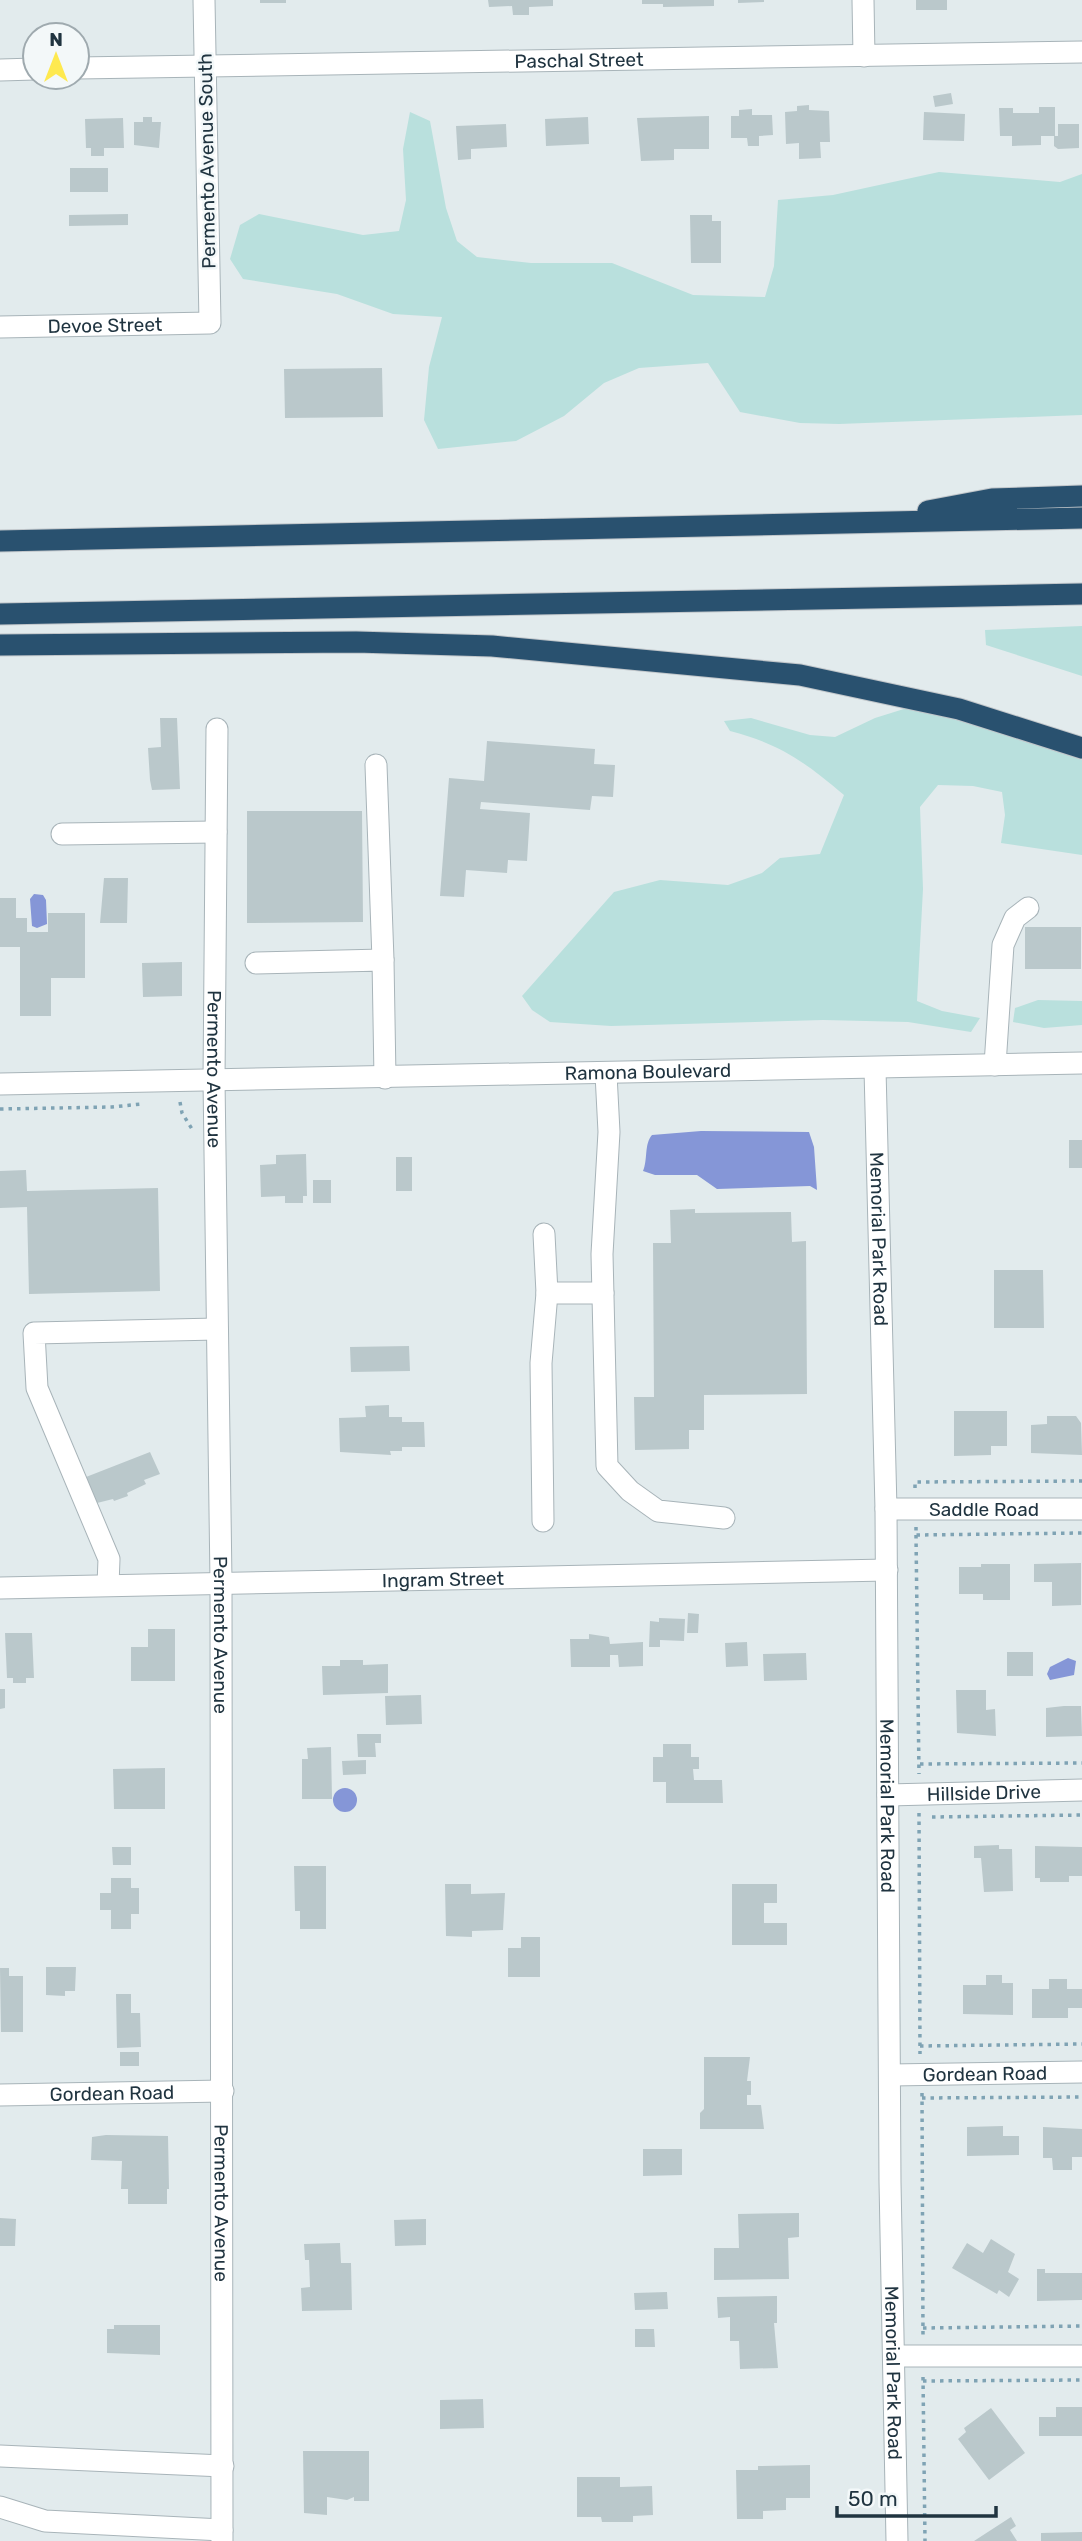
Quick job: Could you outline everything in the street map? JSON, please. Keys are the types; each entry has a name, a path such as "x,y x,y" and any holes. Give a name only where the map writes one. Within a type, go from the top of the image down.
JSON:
{"highway":[{"path":"861,522 992,499 1082,496"},
{"path":"0,541 1082,518"},
{"path":"0,614 1082,594"},
{"path":"0,645 356,642 492,646 800,675 959,709 1082,748"}],"street":[{"name":"Permento Avenue South","path":"204,0 210,323"},
{"path":"863,0 864,56"},
{"name":"Paschal Street","path":"91,68 1082,51"},
{"path":"0,70 21,69"},
{"name":"Devoe Street","path":"0,327 210,323"},
{"name":"Permento Avenue","path":"217,729 214,1080 221,1582 222,2535"},
{"path":"376,765 384,1077"},
{"path":"62,834 216,832"},
{"path":"995,1065 1003,945 1015,918 1028,908"},
{"path":"256,963 383,960"},
{"name":"Ramona Boulevard","path":"0,1084 1082,1063"},
{"name":"Memorial Park Road","path":"875,1069 887,1570 897,2541"},
{"path":"606,1074 609,1132 603,1293 607,1466 630,1491 657,1511 723,1518"},
{"path":"542,1521 541,1363 547,1293 544,1234"},
{"path":"547,1293 603,1293"},
{"path":"108,1585 109,1559 37,1388 34,1333 217,1329"},
{"name":"Saddle Road","path":"886,1509 1082,1509"},
{"name":"Ingram Street","path":"0,1588 887,1570"},
{"name":"Hillside Drive","path":"888,1795 1082,1790"},
{"name":"Gordean Road","path":"891,2075 1082,2072"},
{"name":"Gordean Road","path":"0,2095 223,2091"},
{"path":"894,2356 1082,2356"},
{"path":"0,2456 223,2466"},
{"path":"0,2507 45,2521 222,2535"}],"path":[{"path":"171,1099 180,1098 182,1113 192,1125 192,1133"},
{"path":"0,1109 128,1107 152,1101"},
{"path":"916,1535 925,2541"},
{"path":"920,1764 1082,1763"},
{"path":"919,1817 1082,1815"},
{"path":"920,2046 1082,2044"},
{"path":"922,2098 1082,2097"},
{"path":"923,2328 1082,2326"},
{"path":"923,2381 1082,2380"}],"green space":[{"path":"410,112 430,121 446,208 457,241 477,257 531,263 612,263 693,295 765,297 774,266 778,200 833,195 939,172 1060,182 1082,174 1082,415 839,424 800,423 740,412 708,363 639,368 604,383 564,416 516,441 438,449 424,420 429,367 442,317 393,314 337,294 243,279 230,259 240,225 259,214 363,235 399,231 406,200 403,149"},
{"path":"1082,626 1082,676 986,645 985,630"},
{"path":"907,708 974,722 1082,760 1082,855 1001,843 1005,815 1002,792 973,786 938,785 920,807 923,889 917,1001 942,1011 980,1018 971,1032 908,1022 823,1020 611,1026 550,1022 532,1010 522,996 614,892 660,880 728,885 762,873 780,858 820,854 844,795 791,756 778,748 730,731 724,721 751,718 810,735 835,737 875,718"},
{"path":"1038,1000 1082,1001 1082,1025 1044,1028 1013,1022 1015,1008"}],"water":[{"path":"34,894 43,895 46,900 47,924 37,928 32,926 30,899"},
{"path":"701,1131 809,1132 814,1147 817,1190 810,1186 717,1189 697,1175 655,1175 643,1171 652,1135"},
{"path":"1068,1658 1076,1661 1074,1675 1050,1680 1047,1674 1050,1667"},
{"path":"345,1788 354,1791 357,1800 354,1809 345,1812 336,1809 333,1800 336,1791"}],"building":[{"path":"260,0 286,0 286,3 260,3"},
{"path":"488,0 553,0 553,6 529,7 529,15 513,15 512,6 489,7"},
{"path":"642,0 714,0 714,6 663,7 663,4 642,4"},
{"path":"738,0 764,0 764,2 738,3"},
{"path":"916,0 947,0 947,10 916,10"},
{"path":"951,93 953,104 935,107 933,96"},
{"path":"809,105 809,110 829,111 830,142 820,142 821,158 799,159 799,143 786,144 785,112 797,111 797,106"},
{"path":"1039,107 1055,107 1055,136 1058,136 1058,124 1079,124 1079,148 1058,149 1054,146 1054,136 1041,136 1041,145 1012,146 1012,136 1000,136 999,108 1013,108 1013,113 1039,113"},
{"path":"752,109 752,115 772,115 773,135 759,136 759,146 748,146 747,138 731,138 731,116 739,116 739,110"},
{"path":"924,112 965,114 964,141 923,140"},
{"path":"709,116 709,149 674,149 674,160 641,161 637,118"},
{"path":"143,117 152,117 152,122 161,122 159,148 134,145 134,122 143,122"},
{"path":"588,117 589,144 546,146 545,119"},
{"path":"123,118 124,148 104,148 104,156 91,156 91,148 86,148 85,119"},
{"path":"506,124 507,147 471,149 471,159 458,160 456,126"},
{"path":"70,168 108,168 108,192 70,192"},
{"path":"128,214 128,225 69,226 69,215"},
{"path":"690,215 712,215 712,221 721,221 721,263 691,263"},
{"path":"382,368 383,417 285,418 284,369"},
{"path":"160,718 177,718 180,789 152,790 148,748 161,747"},
{"path":"487,741 595,749 594,764 615,765 613,797 592,796 590,810 481,802 480,809 530,813 527,861 508,860 507,873 466,870 464,897 440,896 449,778 484,781"},
{"path":"247,811 362,811 363,922 247,923"},
{"path":"104,878 128,878 127,923 100,923"},
{"path":"0,898 16,898 16,918 27,918 27,932 48,932 48,913 85,913 85,978 51,978 51,1016 20,1016 20,947 0,947"},
{"path":"1025,927 1081,927 1081,969 1025,969"},
{"path":"182,962 182,996 143,997 142,963"},
{"path":"1069,1140 1082,1140 1082,1168 1069,1168"},
{"path":"306,1154 307,1196 303,1196 303,1203 285,1203 285,1196 261,1197 260,1165 276,1164 276,1155"},
{"path":"396,1157 412,1157 412,1191 396,1191"},
{"path":"26,1170 27,1191 158,1188 160,1291 29,1294 27,1207 0,1208 0,1171"},
{"path":"313,1180 331,1180 331,1203 313,1203"},
{"path":"695,1209 695,1213 791,1212 792,1242 806,1241 807,1394 704,1395 704,1430 689,1430 689,1449 635,1450 634,1397 654,1397 653,1243 671,1243 670,1210"},
{"path":"994,1270 1043,1270 1044,1328 994,1328"},
{"path":"409,1346 410,1371 351,1372 350,1347"},
{"path":"389,1405 389,1417 402,1417 402,1422 424,1422 425,1447 402,1447 402,1451 390,1451 391,1455 340,1452 339,1418 366,1417 365,1406"},
{"path":"954,1411 1007,1411 1007,1446 991,1446 991,1455 954,1456"},
{"path":"1047,1416 1076,1416 1081,1423 1082,1455 1031,1453 1031,1425 1047,1424"},
{"path":"150,1452 160,1474 144,1480 146,1484 127,1493 128,1496 97,1503 86,1477"},
{"path":"1081,1563 1081,1605 1052,1606 1052,1582 1034,1582 1034,1564"},
{"path":"981,1564 1010,1564 1010,1600 983,1600 983,1594 959,1594 959,1567 981,1567"},
{"path":"688,1613 699,1614 698,1633 687,1633"},
{"path":"659,1618 685,1619 684,1641 660,1640 660,1647 649,1647 650,1621 659,1622"},
{"path":"148,1629 175,1629 175,1681 131,1681 131,1647 148,1647"},
{"path":"5,1633 32,1633 34,1678 26,1678 26,1683 13,1683 13,1678 7,1678"},
{"path":"589,1634 609,1637 610,1644 643,1642 643,1666 619,1667 618,1655 610,1655 610,1667 571,1667 570,1639 589,1639"},
{"path":"747,1642 748,1666 726,1667 725,1643"},
{"path":"1007,1652 1033,1652 1033,1676 1007,1676"},
{"path":"806,1653 807,1680 764,1681 763,1654"},
{"path":"340,1660 363,1660 363,1665 388,1664 388,1693 323,1695 322,1666 340,1666"},
{"path":"0,1689 5,1689 5,1708 0,1709"},
{"path":"956,1690 986,1690 986,1710 995,1709 996,1736 957,1733"},
{"path":"421,1695 422,1724 386,1725 385,1696"},
{"path":"1081,1706 1082,1736 1046,1737 1046,1708"},
{"path":"357,1734 381,1734 381,1743 375,1743 376,1757 358,1757"},
{"path":"663,1744 691,1744 691,1757 699,1757 699,1769 693,1769 694,1780 722,1780 723,1803 666,1803 666,1782 653,1782 653,1757 663,1757"},
{"path":"331,1747 332,1799 302,1799 302,1759 308,1759 307,1748"},
{"path":"366,1760 366,1774 343,1775 342,1761"},
{"path":"165,1768 165,1809 114,1809 113,1769"},
{"path":"999,1845 999,1849 1012,1849 1013,1891 984,1892 981,1858 974,1858 974,1846"},
{"path":"1035,1846 1082,1847 1082,1876 1069,1876 1069,1882 1040,1882 1040,1878 1035,1878"},
{"path":"112,1847 131,1847 131,1865 113,1865"},
{"path":"294,1866 326,1866 326,1929 300,1929 300,1911 295,1911"},
{"path":"111,1878 131,1878 131,1888 139,1888 139,1914 131,1914 131,1929 111,1929 111,1910 100,1910 100,1893 111,1893"},
{"path":"445,1884 471,1884 471,1894 505,1893 503,1930 472,1931 472,1937 446,1936"},
{"path":"732,1884 777,1884 777,1903 764,1903 764,1923 787,1923 787,1945 732,1945"},
{"path":"521,1937 540,1937 540,1977 508,1977 508,1948 521,1948"},
{"path":"46,1967 76,1967 75,1991 65,1991 65,1996 46,1995"},
{"path":"0,1968 9,1968 9,1976 23,1976 23,2032 1,2032"},
{"path":"986,1975 1002,1975 1002,1983 1013,1983 1013,2015 963,2014 963,1985 986,1985"},
{"path":"1049,1979 1067,1979 1067,1989 1082,1989 1082,2008 1068,2008 1068,2018 1032,2018 1032,1989 1049,1989"},
{"path":"116,1994 131,1994 131,2013 140,2013 141,2047 117,2048"},
{"path":"120,2052 139,2052 139,2066 120,2066"},
{"path":"704,2057 750,2057 747,2081 751,2081 751,2095 747,2095 747,2105 761,2105 764,2129 700,2129 700,2113 704,2109"},
{"path":"1003,2126 1003,2136 1019,2136 1019,2155 967,2156 967,2127"},
{"path":"1043,2127 1082,2129 1082,2157 1072,2157 1072,2170 1053,2170 1052,2158 1043,2158"},
{"path":"168,2136 167,2204 128,2204 128,2189 121,2189 122,2161 91,2160 92,2137"},
{"path":"643,2149 682,2149 682,2175 643,2176"},
{"path":"799,2213 799,2237 788,2238 789,2279 714,2280 714,2248 739,2248 738,2214"},
{"path":"0,2218 16,2219 15,2246 0,2246"},
{"path":"426,2219 426,2245 395,2246 394,2220"},
{"path":"991,2239 1015,2254 1008,2272 1019,2279 1009,2297 999,2290 997,2294 952,2268 967,2243 983,2253"},
{"path":"340,2243 341,2263 351,2263 352,2310 302,2311 301,2288 310,2287 309,2260 305,2260 304,2244"},
{"path":"1037,2269 1045,2269 1045,2273 1082,2273 1082,2300 1037,2301"},
{"path":"667,2292 668,2309 635,2310 634,2293"},
{"path":"777,2296 777,2323 774,2323 778,2368 740,2369 739,2341 730,2341 730,2317 718,2318 717,2297"},
{"path":"114,2325 160,2325 160,2355 107,2353 107,2329 114,2329"},
{"path":"635,2329 654,2329 655,2347 635,2347"},
{"path":"483,2399 484,2428 440,2429 440,2400"},
{"path":"1056,2407 1082,2407 1082,2436 1039,2436 1039,2417 1056,2417"},
{"path":"991,2408 1025,2453 989,2480 958,2439 966,2432 964,2428"},
{"path":"303,2451 369,2451 369,2501 354,2501 354,2497 347,2500 327,2497 327,2515 304,2513"},
{"path":"810,2465 810,2498 786,2498 786,2510 763,2511 763,2519 737,2519 736,2470 758,2470 758,2466"},
{"path":"577,2477 620,2477 620,2487 652,2486 653,2515 633,2516 633,2522 602,2522 601,2517 577,2517"},
{"path":"1011,2517 1016,2526 1010,2530 1017,2541 974,2541"},
{"path":"1082,2532 1082,2541 1041,2541 1041,2533"}]}
